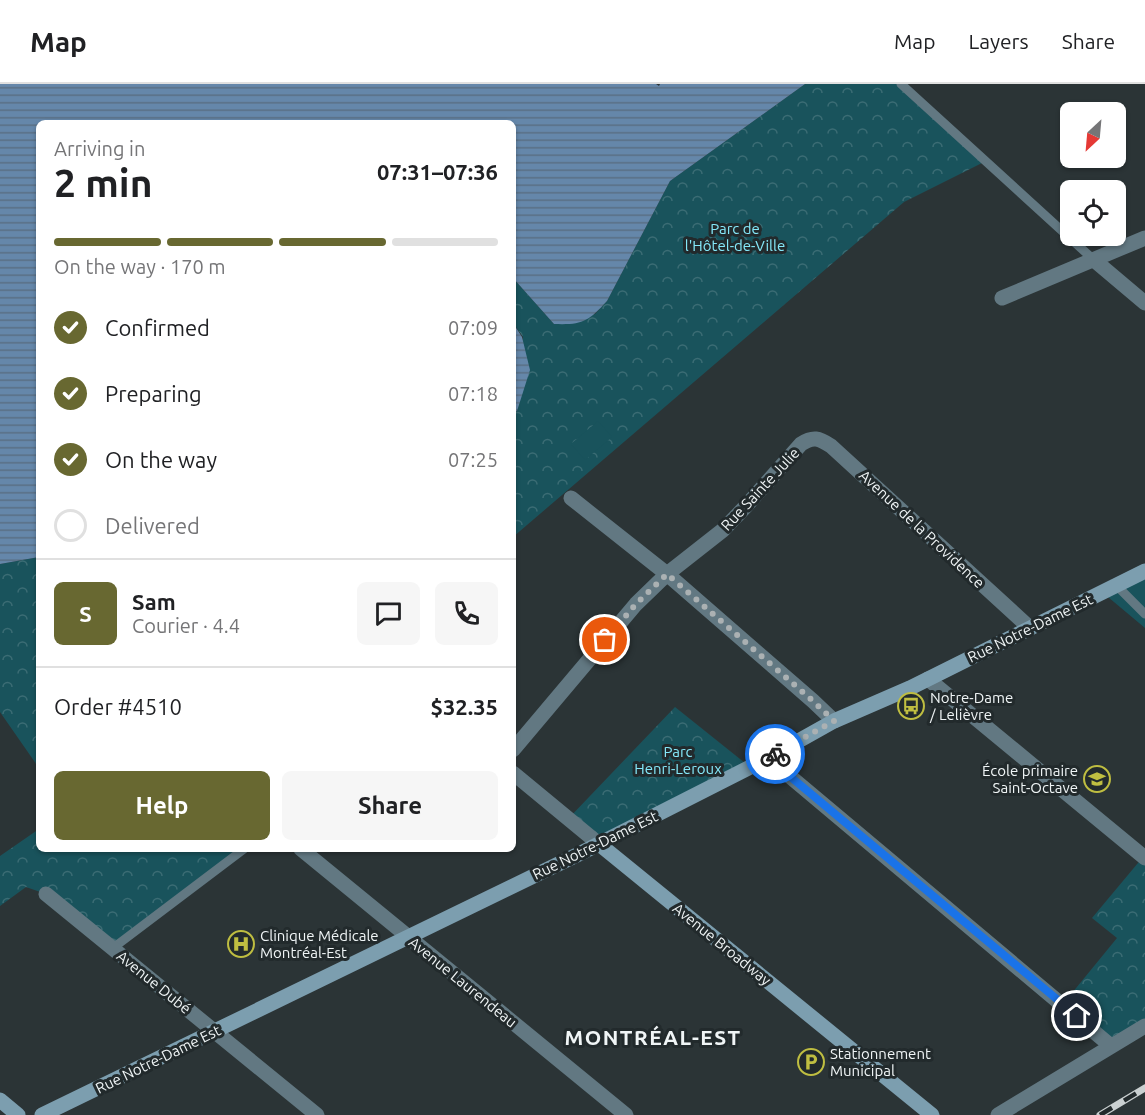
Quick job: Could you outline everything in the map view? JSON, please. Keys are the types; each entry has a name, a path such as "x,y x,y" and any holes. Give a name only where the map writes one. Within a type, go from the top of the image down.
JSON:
{"main road":[{"name":"Rue Notre-Dame Est","path":"42,1115 598,844 768,758 834,721 928,679 1145,571"},
{"name":"Avenue Broadway","path":"598,844 932,1115"},
{"path":"0,1100 18,1115"}],"street":[{"path":"1002,298 1145,238"},
{"path":"1094,260 1145,303"},
{"name":"Rue Sainte Julie","path":"516,746 636,604 667,574 723,530 801,444 810,438"},
{"name":"Avenue de la Providence","path":"810,438 820,439 831,446 1030,628"},
{"path":"572,498 667,574 834,721"},
{"path":"928,679 1145,858"},
{"path":"768,758 1112,1046"},
{"name":"Avenue Broadway","path":"516,776 598,844"},
{"name":"Avenue Laurendeau","path":"305,852 626,1115"},
{"name":"Avenue Dubé","path":"46,894 317,1115"},
{"path":"998,1115 1145,1026"}],"lane":[{"path":"901,84 1094,260"},
{"path":"1116,585 1145,614"},
{"path":"113,948 240,852"}],"green space":[{"name":"Parc de l'Hôtel-de-Ville","path":"805,84 905,84 986,161 904,202 516,534 516,412 523,337 516,327 516,281 554,324 595,314 607,301 670,181"},
{"path":"598,421 612,437 585,460 571,444"},
{"path":"36,558 36,764 0,712 0,564"},
{"path":"1145,571 1145,628 1102,592"},
{"name":"Parc Henri-Leroux","path":"675,707 750,767 599,844 568,819"},
{"path":"36,831 36,852 240,852 113,948 46,894 26,887 0,906 0,856"},
{"path":"1143,857 1145,858 1145,1026 1111,1046 1063,1004 1117,938 1092,918"}],"shaded area":[{"path":"0,84 656,84 659,86 660,84 805,84 670,181 607,301 589,318 571,324 554,324 516,281 516,120 36,120 36,558 0,564"},
{"path":"516,328 522,337 530,370 517,411"}],"railway":[{"path":"1100,1115 1145,1088"}],"way so far":[{"path":"605,640 636,604 667,574 834,721 775,754"}],"place":[{"name":"Notre-Dame / Lelièvre","path":"911,706"},
{"name":"École primaire Saint-Octave","path":"1097,779"},
{"name":"Clinique Médicale Montréal-Est","path":"241,944"},
{"name":"Stationnement Municipal","path":"811,1062"}],"district":[{"name":"MONTRÉAL-EST","path":"653,1037"}],"route":[{"path":"775,754 768,758 1077,1016"}]}
